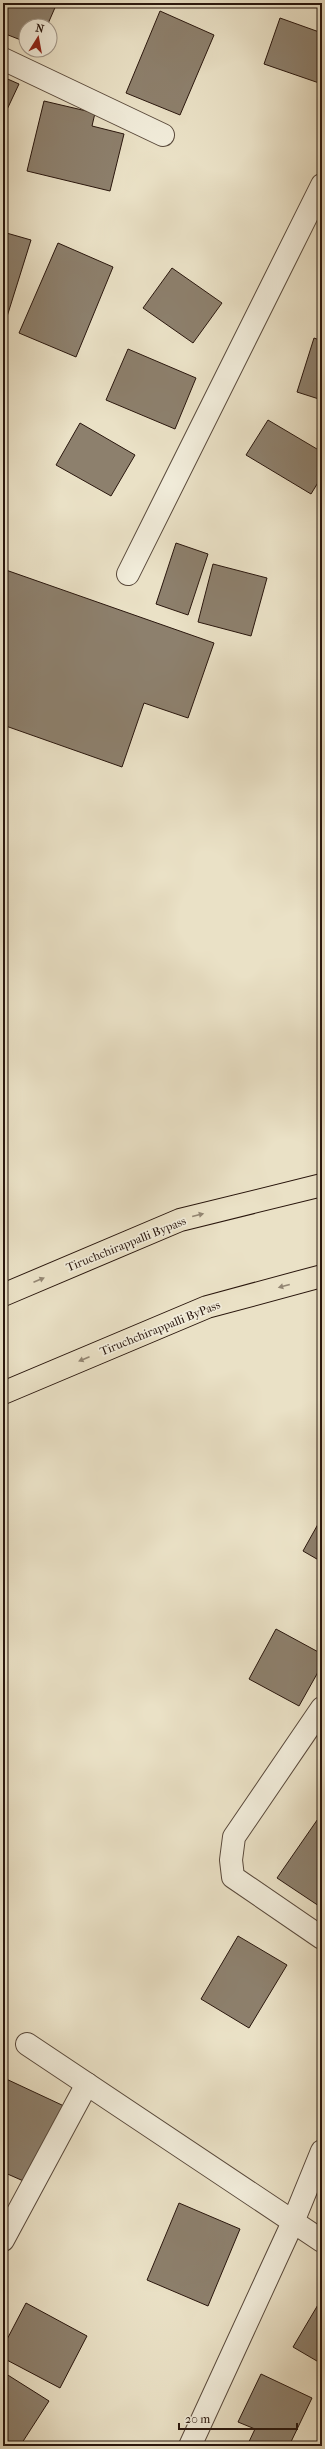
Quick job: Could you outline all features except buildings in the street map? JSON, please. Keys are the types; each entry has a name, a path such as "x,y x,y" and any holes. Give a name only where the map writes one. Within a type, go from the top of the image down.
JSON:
{"highway":[{"name":"Tiruchchirappalli Bypass","path":"3,1295 180,1220 322,1185"},
{"name":"Tiruchchirappalli ByPass","path":"3,1393 207,1307 322,1276"}],"street":[{"path":"3,59 163,135"},
{"path":"128,574 322,185"},
{"path":"322,1708 234,1837 231,1860 233,1877 322,1938"},
{"path":"27,2044 322,2241"},
{"path":"3,2240 86,2084"},
{"path":"190,2446 293,2222 322,2151"}]}
